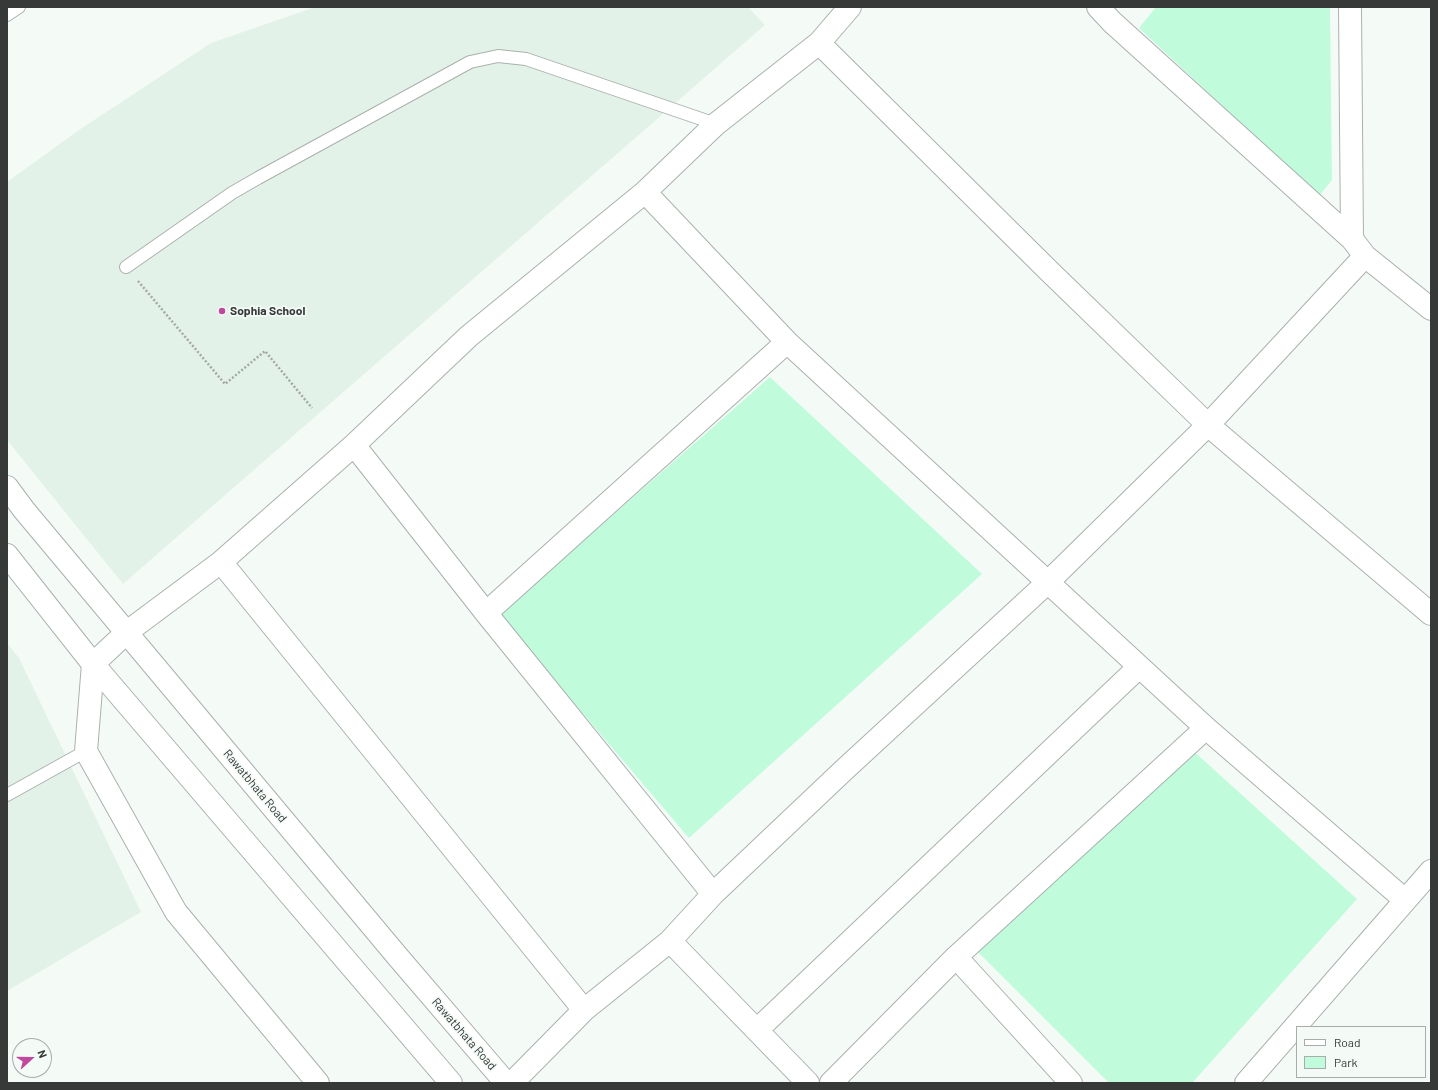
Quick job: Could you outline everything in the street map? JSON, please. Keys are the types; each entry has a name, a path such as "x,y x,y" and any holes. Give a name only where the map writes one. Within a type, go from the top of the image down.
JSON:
{"street":[{"path":"318,1083 176,912 86,750 94,664 127,632 221,562 354,444 469,336 645,192 716,124 819,43 850,7"},
{"path":"1350,7 1352,239"},
{"path":"1111,12 1352,239 1365,256 1431,309"},
{"path":"819,43 1043,266 1208,425 1431,614"},
{"path":"645,192 787,342 1206,728 1405,900"},
{"path":"512,1083 584,1010 670,941 713,894 845,769 1047,583 1208,425 1365,256"},
{"path":"486,613 787,342"},
{"path":"354,444 486,613 713,894"},
{"name":"Rawatbhata Road","path":"7,487 24,510 398,957 506,1083"},
{"path":"7,555 94,664 451,1083"},
{"path":"221,562 584,1010"},
{"path":"756,1030 1139,667"},
{"path":"831,1083 956,957 1206,728"},
{"path":"1246,1083 1431,871"},
{"path":"670,941 808,1083"},
{"path":"956,957 1071,1083"}],"lane":[{"path":"7,15 19,7"},
{"path":"126,267 232,193 470,62 498,56 526,59 716,124"},
{"path":"7,795 86,750"}],"path":[{"path":"126,267 225,384 265,351 312,408"}],"shaded area":[{"name":"Sophia School","path":"315,7 748,7 765,25 123,584 7,440 7,182 79,130 211,43"},
{"path":"7,643 19,658 141,912 7,991"}],"green space":[{"path":"1156,7 1330,7 1332,180 1319,196 1139,28"},
{"path":"770,377 982,574 689,838 499,615"},
{"path":"1189,747 1357,899 1192,1083 1109,1083 972,946"}],"place":[{"name":"Sophia School","path":"222,311"}]}
